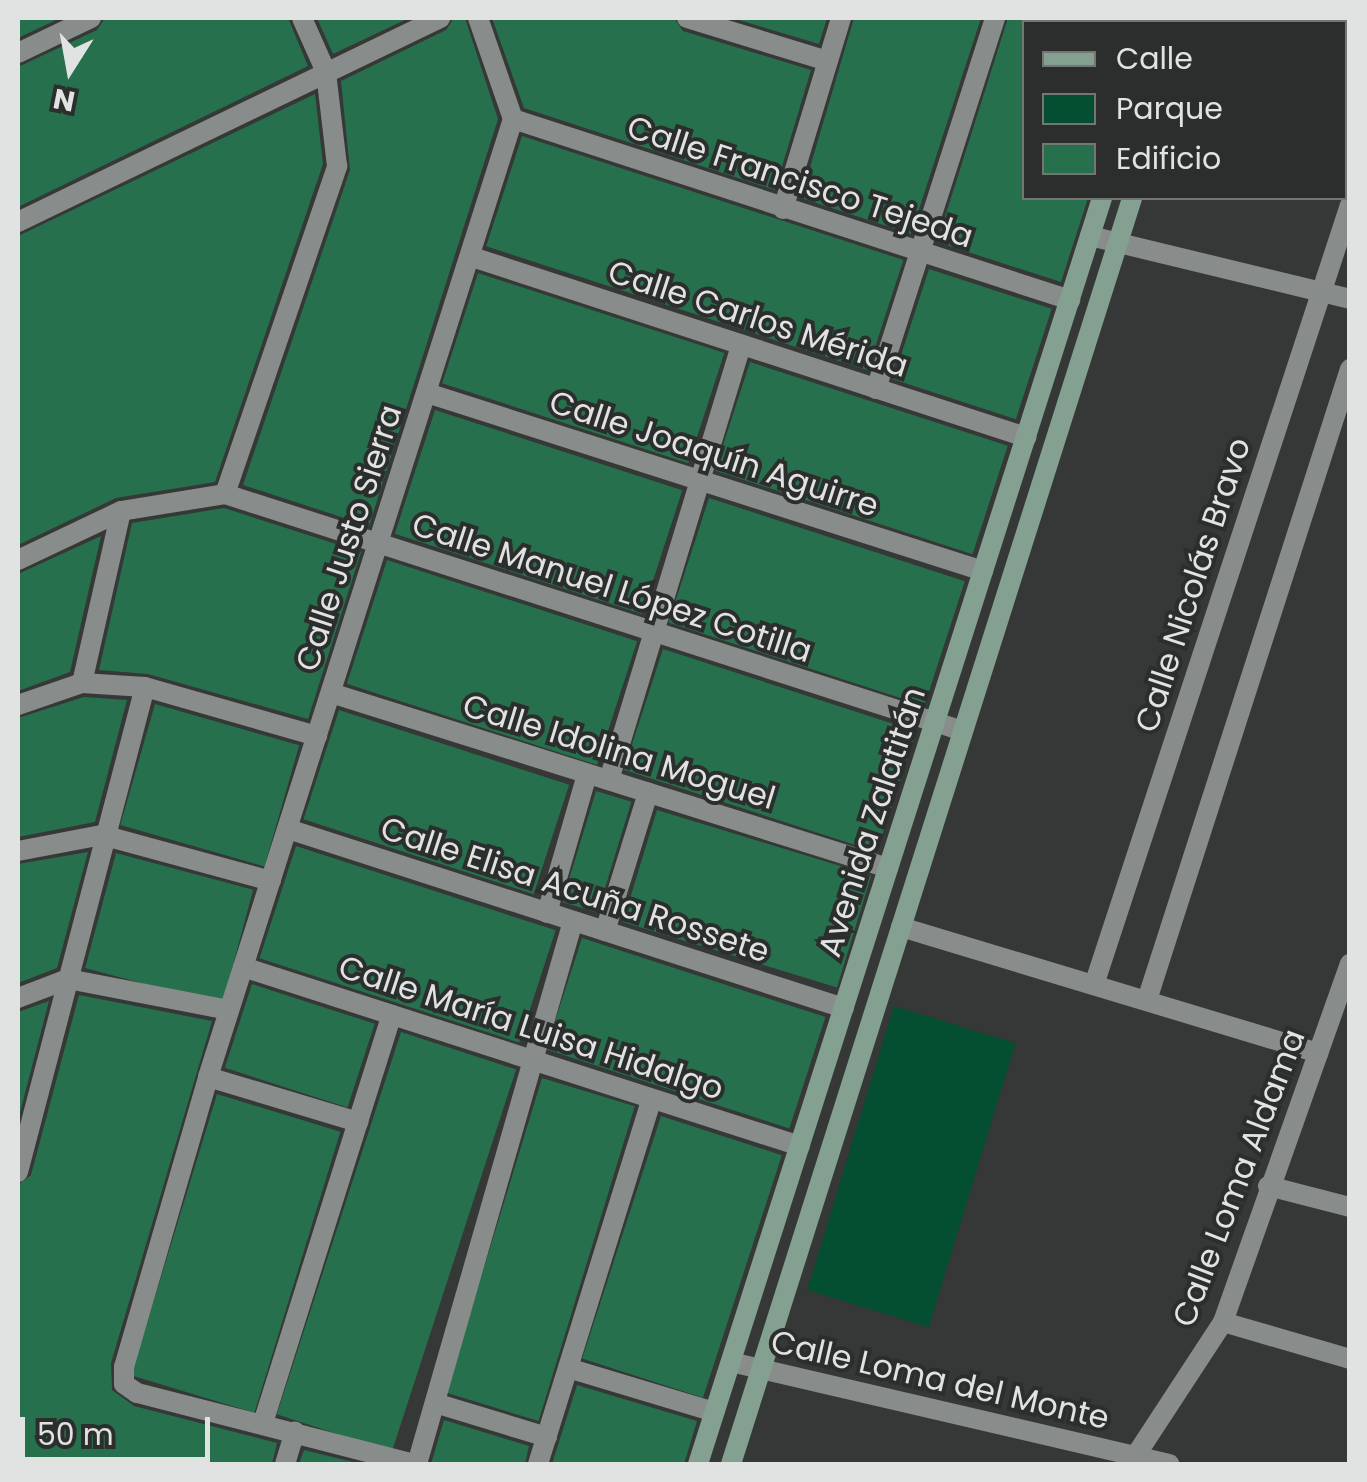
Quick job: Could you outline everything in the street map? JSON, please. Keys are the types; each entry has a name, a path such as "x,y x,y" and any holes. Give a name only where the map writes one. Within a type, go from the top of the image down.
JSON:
{"street":[{"path":"18,53 91,18"},
{"path":"225,494 337,166 326,72 302,18"},
{"path":"18,222 440,18"},
{"path":"478,18 513,119"},
{"path":"688,18 828,60"},
{"path":"782,209 841,18"},
{"path":"876,388 995,18"},
{"name":"Calle Francisco Tejeda","path":"513,119 1070,300"},
{"name":"Calle Justo Sierra","path":"262,1423 137,1392 124,1384 208,1077 513,119"},
{"name":"Avenida Zalatitán","path":"698,1464 1101,200"},
{"name":"Avenida Zalatitán","path":"732,1464 1131,200"},
{"name":"Calle Nicolás Bravo","path":"1094,984 1350,205"},
{"path":"1090,236 1350,299"},
{"name":"Calle Carlos Mérida","path":"472,257 1026,437"},
{"path":"609,780 741,345"},
{"path":"1147,1000 1350,369"},
{"name":"Calle Joaquín Aguirre","path":"427,393 983,572"},
{"name":"Calle Manuel López Cotilla","path":"18,560 121,511 225,494 962,731"},
{"path":"82,684 121,511"},
{"path":"18,705 82,684 145,687 317,736"},
{"path":"18,1172 102,835 145,687"},
{"name":"Calle Idolina Moguel","path":"331,693 888,868"},
{"path":"547,913 587,774"},
{"path":"605,931 648,793"},
{"name":"Calle Elisa Acuña Rossete","path":"288,829 844,1008"},
{"path":"18,851 102,835 272,880"},
{"path":"392,1015 262,1423 416,1464 573,921"},
{"path":"901,927 1318,1053"},
{"name":"Calle Loma Aldama","path":"1136,1455 1224,1322 1268,1186 1318,1053 1340,1020 1350,964"},
{"name":"Calle María Luisa Hidalgo","path":"243,968 800,1146"},
{"path":"18,998 68,979 229,1010"},
{"path":"208,1077 358,1122"},
{"path":"538,1464 652,1098"},
{"path":"1268,1186 1350,1207"},
{"path":"1224,1322 1350,1360"},
{"name":"Calle Loma del Monte","path":"731,1362 1169,1464"},
{"path":"568,1368 715,1412"},
{"path":"435,1402 547,1437"},
{"path":"285,1464 295,1432"}],"green space":[{"path":"894,1006 1015,1043 929,1327 807,1290"}],"building":[{"path":"18,18 60,18 18,38"},
{"path":"105,18 288,18 308,66 18,207 18,67 97,30"},
{"path":"317,18 409,18 333,54"},
{"path":"454,18 465,18 498,119 369,526 243,485 350,170 341,81 446,30"},
{"path":"492,18 674,18 683,31 811,70 775,190 524,108"},
{"path":"732,18 827,18 819,44"},
{"path":"854,18 981,18 911,234 801,198"},
{"path":"1008,18 1024,18 1022,200 1087,200 1061,282 937,242"},
{"path":"315,94 323,164 215,482 116,498 18,545 18,236"},
{"path":"522,136 903,260 868,370 486,246"},
{"path":"929,269 1052,309 1016,419 893,379"},
{"path":"478,273 724,353 688,463 442,383"},
{"path":"750,362 1008,446 973,554 715,470"},
{"path":"435,410 682,490 642,614 395,534"},
{"path":"709,498 965,581 924,706 669,623"},
{"path":"224,508 361,552 308,719 148,674 99,670 132,523"},
{"path":"101,536 70,672 18,691 18,574"},
{"path":"387,560 637,641 597,765 347,684"},
{"path":"663,649 916,731 877,852 624,770"},
{"path":"84,697 127,700 95,822 18,837 18,718"},
{"path":"155,704 299,745 264,866 120,825"},
{"path":"339,710 569,785 534,894 303,819"},
{"path":"596,791 631,802 597,913 562,902"},
{"path":"657,810 871,875 837,987 623,922"},
{"path":"296,846 556,930 519,1043 260,958"},
{"path":"88,852 57,968 18,983 18,864"},
{"path":"116,853 253,890 222,1005 85,968"},
{"path":"582,938 825,1017 789,1128 546,1049"},
{"path":"252,984 375,1024 347,1108 225,1068"},
{"path":"79,995 212,1021 111,1363 112,1390 134,1406 277,1443 272,1464 18,1464 18,1185 31,1175"},
{"path":"49,1001 18,1120 18,1012"},
{"path":"401,1032 516,1069 392,1452 277,1414"},
{"path":"542,1078 635,1106 539,1421 446,1393"},
{"path":"217,1094 340,1132 254,1413 131,1375"},
{"path":"661,1116 782,1155 703,1398 582,1359"},
{"path":"577,1385 697,1421 684,1464 552,1464"},
{"path":"444,1420 529,1446 525,1464 431,1464"},
{"path":"304,1450 361,1464 299,1464"}]}
